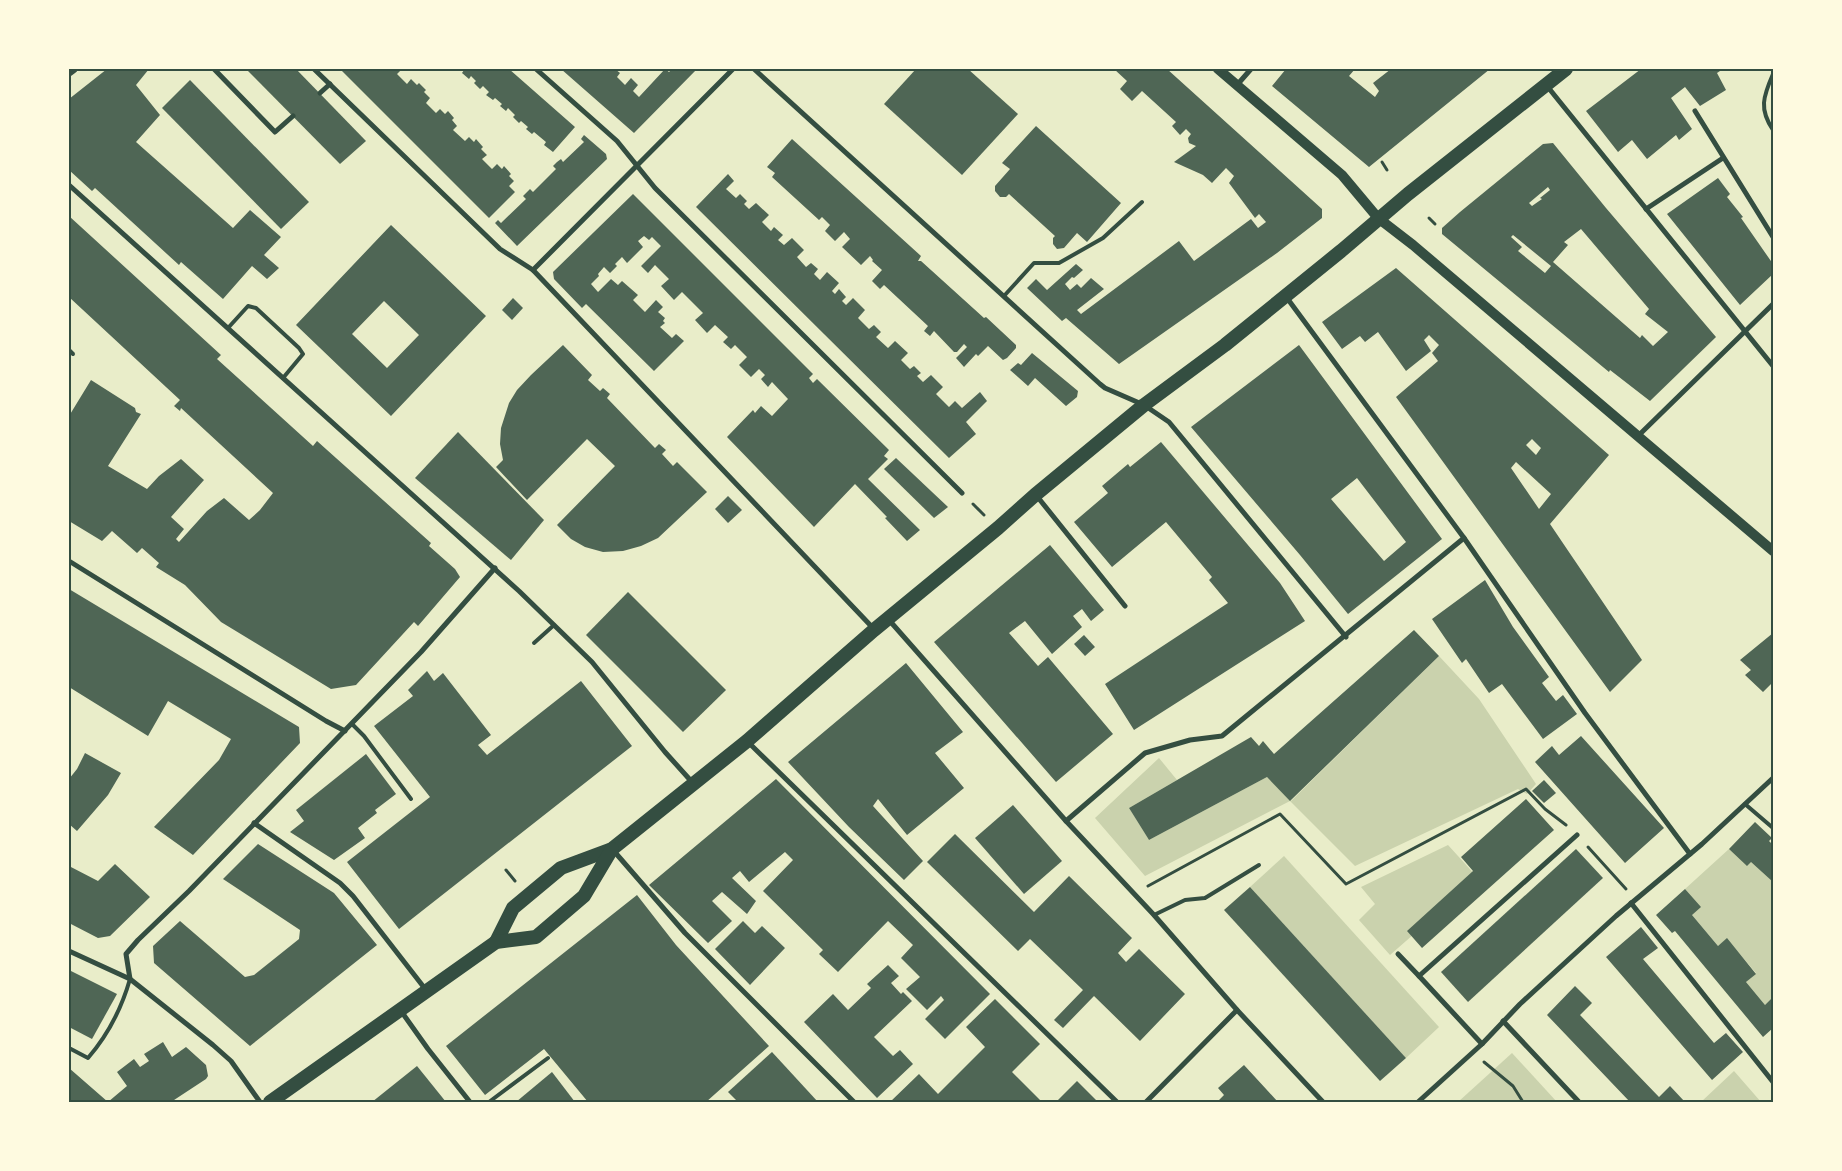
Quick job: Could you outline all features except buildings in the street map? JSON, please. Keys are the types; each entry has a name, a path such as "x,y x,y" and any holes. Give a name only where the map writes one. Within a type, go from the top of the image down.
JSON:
{"highway":[{"path":"270,1102 496,942 513,908 561,868 612,849 747,740 888,618 1144,405 1225,345 1342,251 1378,218 1566,69"},
{"path":"496,942 536,937 584,896 612,849"}],"main road":[{"path":"1218,69 1342,175 1378,218 1639,435 1773,551"}],"street":[{"path":"69,72 73,69"},
{"path":"214,69 275,132 293,116"},
{"path":"314,69 500,249 533,270 874,630"},
{"path":"536,69 617,141 655,188 962,493"},
{"path":"533,270 733,69"},
{"path":"754,69 1104,388 1144,405 1169,422 1346,636"},
{"path":"1237,85 1251,69"},
{"path":"320,93 330,84"},
{"path":"1546,86 1773,366"},
{"path":"1695,111 1773,237"},
{"path":"1646,209 1723,158"},
{"path":"69,185 495,568 592,662 664,752 693,783"},
{"path":"1285,295 1464,538 1585,713 1690,854"},
{"path":"1639,435 1773,304"},
{"path":"1035,495 1125,606"},
{"path":"1066,821 1145,753 1190,740 1222,736 1464,538"},
{"path":"69,561 326,722 345,731"},
{"path":"130,979 126,954 138,940 352,724 421,652 495,568"},
{"path":"888,618 1066,821 1134,893 1237,1010 1323,1102"},
{"path":"747,740 1117,1102"},
{"path":"1418,1102 1482,1044 1503,1021 1616,916 1690,854 1773,778"},
{"path":"254,823 340,883 353,896 428,991"},
{"path":"1419,976 1577,835"},
{"path":"612,849 685,933 854,1102"},
{"path":"1633,902 1773,1082"},
{"path":"69,951 130,979 213,1044 231,1061 260,1102"},
{"path":"1398,954 1482,1044"},
{"path":"400,1010 470,1102"},
{"path":"1146,1102 1237,1010"},
{"path":"1503,1021 1579,1102"}],"lane":[{"path":"1773,74 1763,104 1766,119 1773,130"},
{"path":"1004,296 1034,263 1059,263 1103,238 1142,202"},
{"path":"228,328 248,306 256,308 303,354 283,378"},
{"path":"69,350 74,354"},
{"path":"534,643 554,625"},
{"path":"352,724 364,736 411,799"},
{"path":"1746,804 1773,828"},
{"path":"1154,915 1185,900 1205,898 1259,865"},
{"path":"69,1048 88,1058 100,1044 125,998 130,979"},
{"path":"489,1102 548,1058"}],"path":[{"path":"1382,162 1387,170"},
{"path":"1429,218 1435,224"},
{"path":"962,493 998,528"},
{"path":"1134,893 1280,814 1346,884 1526,789 1545,809 1577,835 1633,902"},
{"path":"506,870 515,882"},
{"path":"1473,1052 1496,1074 1513,1086 1523,1102"}],"green space":[{"path":"1439,656 1479,699 1536,784 1527,794 1518,789 1355,866 1290,801 1145,876 1095,818 1159,758 1177,780 1129,808 1149,840 1267,777 1291,801"},
{"path":"1448,845 1478,878 1390,955 1359,920 1375,904 1361,887"},
{"path":"1729,849 1751,862 1773,882 1773,997 1765,1005 1746,982 1756,973 1727,939 1718,946 1692,915 1685,889"},
{"path":"1284,856 1439,1027 1406,1058 1250,887"},
{"path":"1512,1053 1557,1102 1458,1102"},
{"path":"1734,1071 1761,1102 1701,1102"}]}
